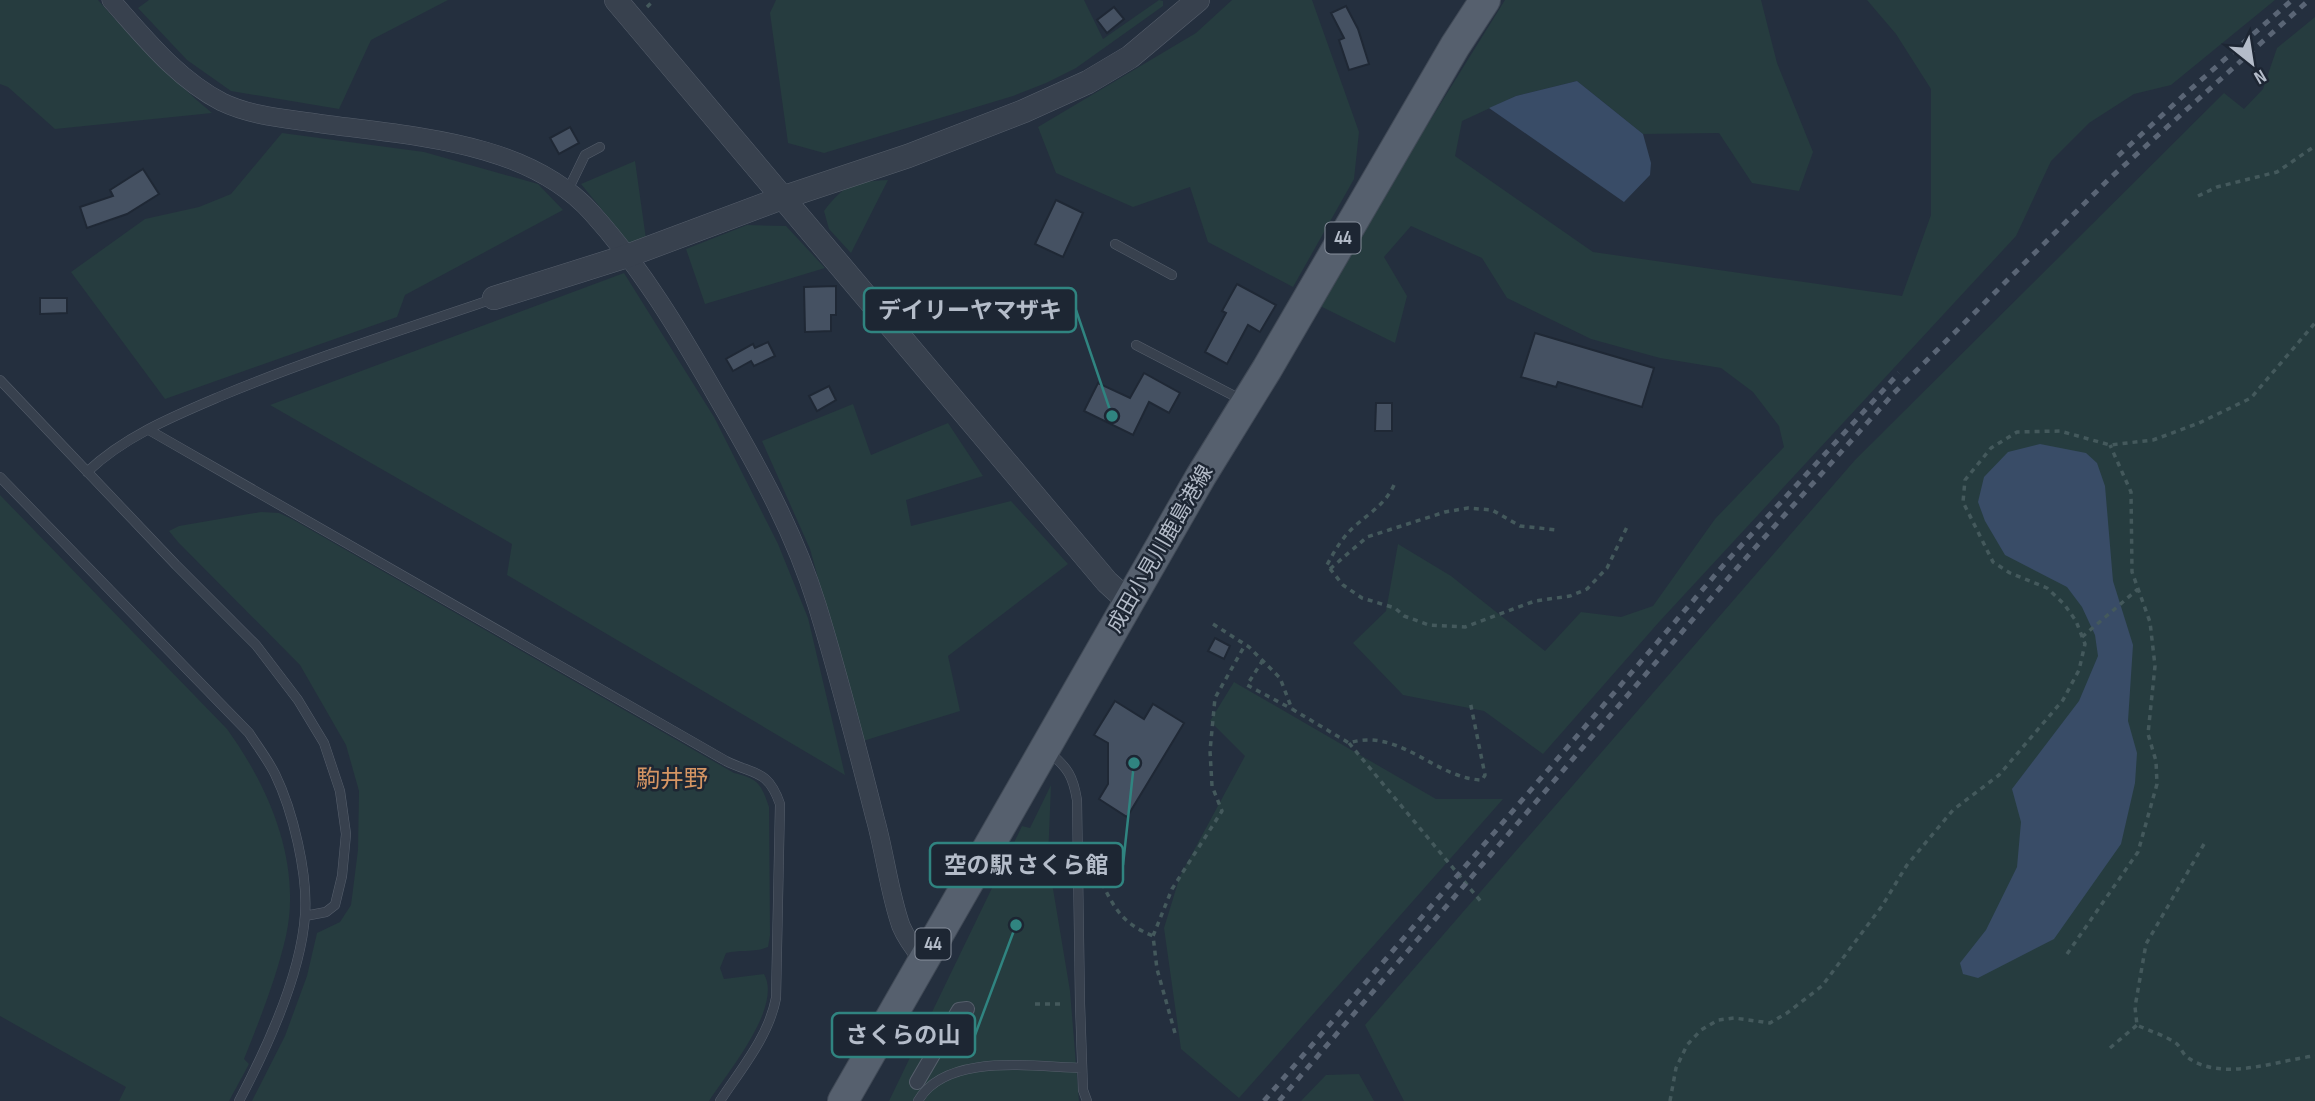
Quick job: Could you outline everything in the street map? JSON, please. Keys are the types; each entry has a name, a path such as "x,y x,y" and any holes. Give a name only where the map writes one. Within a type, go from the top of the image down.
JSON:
{"main road":[{"name":"成田小見川鹿島港線","path":"843,1101 1201,476 1485,0"}],"street":[{"path":"111,0 175,68 225,103 275,117 453,143 489,152 547,176 589,209 628,256 662,305 769,486 794,540 828,646 876,822 901,927 923,960"},
{"path":"616,0 1107,582 1129,603"},
{"path":"494,298 628,256 782,198 908,156 1024,111 1088,82 1130,57 1188,3"},
{"path":"917,1082 952,1020 959,1010 967,1009"}],"lane":[{"path":"568,190 585,155 600,147"},
{"path":"1115,244 1172,275"},
{"path":"87,472 122,443 263,379 494,298"},
{"path":"1136,345 1247,402"},
{"path":"0,380 256,645 298,700 324,743 340,791 346,834 342,876 335,905 326,912 305,916"},
{"path":"149,429 726,761 760,773 767,780 780,804 776,998 773,1016 720,1101"},
{"path":"0,477 250,733 275,773 287,804 296,836 305,895 305,916 296,964 261,1059 239,1101"},
{"path":"1045,748 1064,765 1074,779 1077,800 1082,1068 1083,1090 1087,1101"},
{"path":"918,1101 931,1085 951,1073 968,1068 1082,1068"}],"path":[{"path":"2198,196 2217,187 2277,172 2315,146"},
{"path":"1670,1101 1676,1068 1687,1045 1700,1030 1718,1020 1734,1018 1770,1023 1822,986 1882,906 1908,864 1945,819 1970,795 1999,775 2063,700 2079,670 2085,644 2076,621 2047,587 2010,573 1993,562 1963,502 1965,480 1991,448 2017,432 2060,431 2110,445 2152,440 2199,423 2251,398 2315,323"},
{"path":"2067,954 2138,852 2157,784 2156,761 2148,734 2155,666 2150,622 2132,572 2131,492 2110,445"},
{"path":"1394,485 1390,495 1355,525 1337,547 1327,565 1343,585 1362,598 1395,608 1404,616 1430,625 1465,626 1535,601 1570,596 1587,589 1607,568 1628,525"},
{"path":"1330,569 1367,537 1445,512 1468,508 1492,510 1520,526 1557,530"},
{"path":"2082,637 2138,589"},
{"path":"1213,624 1245,645 1280,678 1292,709"},
{"path":"1175,1032 1157,969 1153,936 1172,889 1223,811 1212,786 1210,751 1215,698 1245,645"},
{"path":"1263,660 1247,685 1349,743 1483,904"},
{"path":"1349,743 1360,739 1373,740 1413,751 1454,775 1482,780 1485,775 1470,701"},
{"path":"2137,1025 2136,1007 2146,944 2204,844"},
{"path":"1091,881 1104,887 1115,908 1135,928 1153,936"},
{"path":"1035,1004 1064,1004"},
{"path":"2110,1048 2137,1025"},
{"path":"2137,1025 2176,1043 2187,1057 2207,1066 2254,1068 2315,1056"}],"green space":[{"path":"0,0 98,0 153,59 212,113 55,129 8,87 0,84"},
{"path":"149,0 448,0 371,40 339,109 231,91 187,60 138,8"},
{"path":"776,0 1084,0 1103,39 1159,0 1163,1 1163,6 1076,68 1046,83 1013,96 824,153 788,143 770,13"},
{"path":"1232,0 1312,0 1359,132 1354,179 1293,287 1208,242 1190,187 1133,207 1056,173 1038,127 1196,33"},
{"path":"1505,0 1761,0 1777,63 1813,152 1799,191 1752,183 1719,133 1643,134 1577,81 1516,96 1462,121 1455,156 1593,252 1902,296 1931,215 1931,89 1896,34 1867,0 2275,0 2171,85 2134,94 2089,123 2051,161 2016,236 1659,622 1543,754 1484,711 1403,695 1353,643 1386,611 1398,544 1451,576 1545,651 1581,612 1621,617 1653,606 1715,519 1784,447 1779,426 1753,392 1721,368 1660,358 1591,339 1507,298 1482,258 1411,226 1384,257 1407,296 1395,343 1316,304"},
{"path":"2315,17 2315,1101 1404,1101 1365,1025 1855,460 2224,93 2244,109 2263,89 2277,48"},
{"path":"282,133 424,152 538,184 563,210 405,295 397,317 165,399 71,272 145,219 199,207 231,194"},
{"path":"635,161 646,239 630,244 581,184"},
{"path":"888,180 851,253 829,229 824,211 845,189 859,183"},
{"path":"747,225 786,226 825,268 705,304 686,249"},
{"path":"624,273 714,417 778,544 808,618 845,775 507,575 512,544 270,405"},
{"path":"853,404 871,455 948,423 983,476 906,500 911,526 1011,501 1068,564 948,656 960,711 863,741 810,549 762,441"},
{"path":"0,495 227,729 256,776 278,827 289,881 290,909 286,936 273,983 244,1059 249,1064 229,1101 119,1101 126,1087 0,1016"},
{"path":"261,512 279,513 292,519 734,773 758,784 769,807 768,947 726,953 720,968 724,979 764,974 768,988 766,1004 750,1039 709,1101 252,1101 285,1036 307,976 317,933 340,922 351,905 358,850 359,791 346,745 300,665 169,531 179,526"},
{"path":"1234,682 1436,799 1503,799 1239,1098 1181,1049 1164,928 1180,876 1245,756 1210,721"},
{"path":"1051,785 1048,859 1070,991 1079,1101 889,1101 1022,826 1030,828"},
{"path":"1359,1074 1374,1101 1301,1101 1326,1075"}],"water":[{"path":"1577,81 1643,134 1651,163 1650,175 1624,202 1489,108 1516,96"},
{"path":"2040,444 2086,453 2097,463 2105,486 2113,581 2133,645 2128,721 2137,753 2135,783 2121,844 2054,939 1978,978 1963,974 1960,963 1986,930 2017,867 2021,822 2012,789 2079,701 2098,656 2095,635 2082,607 2067,587 2005,555 1985,521 1978,502 1984,477 2008,452"}],"building":[{"path":"1346,6 1358,29 1369,64 1349,70 1339,40 1344,38 1331,13"},
{"path":"1114,7 1124,19 1107,33 1097,20"},
{"path":"570,127 579,143 559,154 550,138"},
{"path":"143,169 159,194 127,214 87,228 80,207 113,196 110,190"},
{"path":"1056,200 1083,213 1063,257 1035,244"},
{"path":"1237,284 1276,305 1260,332 1248,325 1227,364 1205,352 1226,313 1222,311"},
{"path":"836,286 836,315 831,315 831,331 805,332 804,287"},
{"path":"40,298 67,298 67,313 40,314"},
{"path":"1535,333 1654,368 1642,407 1558,382 1556,387 1521,377"},
{"path":"768,342 775,356 754,366 751,361 733,371 726,359 753,344 755,348"},
{"path":"1144,373 1180,393 1169,413 1149,402 1133,435 1084,411 1098,383 1130,398"},
{"path":"829,386 836,400 817,411 809,396"},
{"path":"1376,403 1392,403 1392,431 1375,431"},
{"path":"1215,638 1230,646 1224,659 1208,651"},
{"path":"1115,701 1144,719 1153,704 1184,723 1127,817 1099,799 1108,784 1108,743 1094,735"}],"railway":[{"path":"2118,156 2292,0"},
{"path":"1279,1101 1737,568 1894,393 2109,179 2309,0"},
{"path":"1264,1101 1728,560 1899,373"}],"place":[{"name":"デイリーヤマザキ","path":"1112,416"},
{"name":"空の駅 さくら館","path":"1134,763"},
{"name":"さくらの山","path":"1016,925"}],"district":[{"name":"駒井野","path":"672,779"}]}
